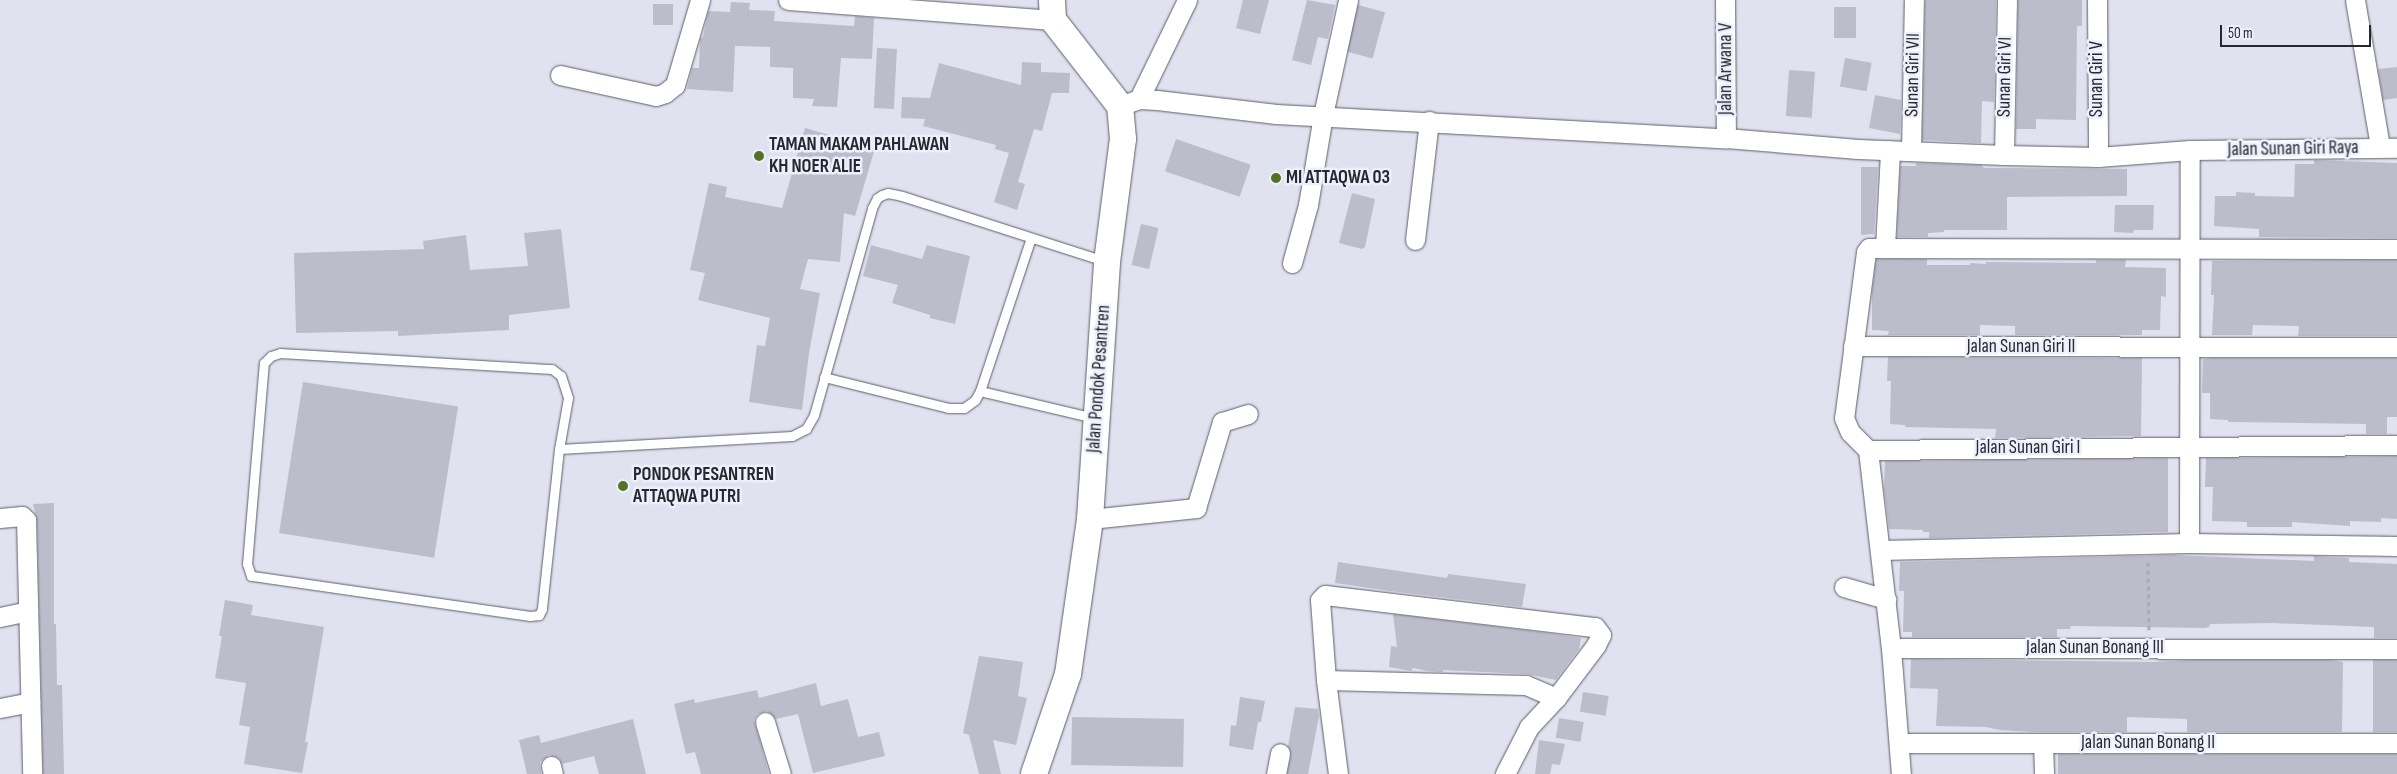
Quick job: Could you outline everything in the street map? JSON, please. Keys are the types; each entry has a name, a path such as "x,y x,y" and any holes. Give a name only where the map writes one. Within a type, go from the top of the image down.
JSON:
{"street":[{"path":"560,75 656,96 665,93 675,85 700,0"},
{"path":"788,0 1053,10 1129,102 1188,0"},
{"path":"1292,263 1308,205 1348,0"},
{"name":"Jalan Arwana V","path":"1725,0 1726,138"},
{"name":"Sunan Giri VII","path":"1911,151 1914,0"},
{"name":"Sunan Giri VI","path":"2004,155 2006,0"},
{"name":"Sunan Giri V","path":"2097,0 2098,158"},
{"path":"2355,0 2389,147"},
{"name":"Jalan Sunan Giri Raya","path":"1129,102 1185,102 1276,114 1726,138 1858,149 2004,155 2098,158 2190,150 2389,147"},
{"name":"Jalan Pondok Pesantren","path":"1034,774 1068,674 1090,519 1107,262 1129,102"},
{"path":"1415,240 1429,121"},
{"path":"1885,246 1889,150"},
{"path":"2190,150 2190,543"},
{"path":"1901,774 1886,598 1868,450 1850,432 1844,418 1866,252 1872,247 1885,246 2397,250"},
{"name":"Jalan Sunan Giri II","path":"1853,346 2397,347"},
{"path":"1090,519 1196,508 1222,422 1248,414"},
{"name":"Jalan Sunan Giri I","path":"1868,450 2397,445"},
{"path":"0,518 22,516 26,520 32,774"},
{"path":"1880,550 2190,543 2397,546"},
{"path":"1844,587 1886,598"},
{"path":"1338,774 1326,680 1320,600 1325,595 1595,627 1601,635 1596,645 1556,698 1530,727 1506,774"},
{"path":"0,616 28,612"},
{"name":"Jalan Sunan Bonang III","path":"1891,648 2397,648"},
{"path":"1326,680 1526,685 1556,698"},
{"path":"0,708 30,702"},
{"path":"765,722 781,774"},
{"name":"Jalan Sunan Bonang II","path":"1899,743 2397,744"},
{"path":"2043,743 2044,774"},
{"path":"1276,774 1280,753"}],"lane":[{"path":"559,449 800,434 811,423 872,208 877,198 888,193 1107,262"},
{"path":"824,377 948,408 964,408 975,400 980,391 1031,238"},
{"path":"275,354 552,369 561,376 568,398 559,449 542,609 539,615 530,616 251,576 248,570 264,363 275,354"},
{"path":"980,391 1097,418"}],"path":[{"path":"2148,544 2149,648"}],"building":[{"path":"1243,0 1269,0 1260,34 1236,28"},
{"path":"1307,0 1335,5 1328,39 1318,37 1311,65 1292,60"},
{"path":"1925,0 1996,0 1994,102 1982,101 1981,143 1922,140"},
{"path":"2018,0 2082,0 2082,26 2077,26 2076,120 2036,119 2036,129 2016,129"},
{"path":"731,2 750,3 749,10 775,11 774,21 854,26 855,16 874,18 872,59 841,58 837,107 812,106 814,99 793,98 793,68 770,67 770,47 735,46 733,92 687,89 692,68 699,68 700,39 703,37 708,11 730,12"},
{"path":"653,4 673,4 673,25 653,25"},
{"path":"1358,5 1385,12 1373,59 1346,51"},
{"path":"1834,7 1856,7 1856,38 1834,38"},
{"path":"877,48 897,49 894,109 874,108"},
{"path":"1845,58 1872,63 1867,91 1840,87"},
{"path":"1022,62 1041,63 1041,72 1070,73 1069,93 1052,93 1042,131 1034,129 1018,182 1025,184 1017,210 994,202 1009,153 995,149 996,145 923,126 925,119 901,118 902,97 930,98 939,63 1021,85"},
{"path":"2397,67 2397,98 2383,100 2378,69"},
{"path":"1789,70 1815,72 1812,118 1786,116"},
{"path":"1875,95 1901,100 1900,134 1869,128"},
{"path":"805,128 875,148 855,216 844,213 840,262 808,259 800,289 820,293 809,353 802,410 749,402 757,345 765,346 770,318 698,300 705,273 690,270 709,183 727,187 725,197 782,208"},
{"path":"1176,139 1251,165 1240,197 1165,171"},
{"path":"2314,160 2397,163 2397,238 2259,237 2259,229 2214,226 2215,196 2236,196 2236,192 2255,193 2255,196 2294,197 2295,164 2314,164"},
{"path":"1916,163 1981,165 1984,168 2127,169 2127,196 2007,197 2007,230 1944,230 1944,232 1928,233 1928,237 1897,237 1900,166 1916,166"},
{"path":"1861,167 1878,167 1874,237 1874,234 1861,235"},
{"path":"1352,193 1375,199 1365,247 1362,249 1339,243"},
{"path":"2115,205 2154,205 2153,230 2134,230 2133,233 2114,232"},
{"path":"1141,224 1159,228 1149,269 1132,265"},
{"path":"561,229 570,308 509,315 509,330 398,336 398,331 296,333 294,253 424,249 423,241 466,235 470,270 528,266 524,233"},
{"path":"871,245 922,259 927,245 970,256 955,324 930,318 930,315 892,303 898,285 863,276"},
{"path":"1876,259 1927,259 1927,265 1970,265 1970,263 1986,264 1986,262 2096,263 2096,260 2126,260 2125,267 2166,268 2166,297 2161,296 2160,330 2142,330 2142,335 2015,335 2015,326 1980,325 1980,335 1888,335 1889,331 1872,330 1872,290"},
{"path":"2397,260 2397,336 2298,336 2299,326 2253,325 2252,335 2212,335 2214,295 2211,295 2212,261"},
{"path":"1888,357 2142,358 2141,436 1995,438 1996,429 1905,427 1905,425 1890,424 1891,381 1887,381"},
{"path":"2397,358 2397,417 2387,417 2387,434 2366,434 2366,424 2228,422 2228,420 2210,419 2210,393 2202,393 2203,359"},
{"path":"303,382 458,407 434,558 279,533"},
{"path":"2397,456 2397,519 2381,518 2381,522 2350,521 2350,526 2292,522 2292,527 2247,527 2247,522 2212,521 2213,487 2205,487 2206,458"},
{"path":"2168,458 2168,532 1929,538 1929,532 1923,532 1923,530 1889,529 1884,488 1885,461"},
{"path":"54,503 54,624 56,624 57,685 62,685 64,774 43,774 37,520 33,504"},
{"path":"2174,555 2314,561 2314,556 2349,558 2349,562 2397,564 2397,638 2374,638 2374,627 2272,623 2210,624 2209,627 2205,628 2071,626 2070,629 2057,629 2057,637 1912,637 1912,632 1903,632 1904,591 1899,591 1900,562"},
{"path":"1338,562 1447,578 1448,574 1526,584 1522,607 1335,583"},
{"path":"225,600 253,605 251,615 324,627 305,742 308,742 302,773 244,764 250,727 239,725 246,683 215,678 222,636 219,636"},
{"path":"1393,614 1581,638 1579,649 1556,680 1526,674 1443,670 1443,672 1413,668 1411,671 1389,667 1391,646 1397,647"},
{"path":"979,656 1023,662 1018,696 1027,698 1016,745 993,740 1001,774 979,774 969,735 963,733"},
{"path":"1911,659 2154,662 2189,660 2331,660 2343,662 2342,732 2187,732 2187,719 2127,717 2127,732 2036,732 2000,730 1986,727 1936,726 1938,689 1910,688"},
{"path":"2373,660 2397,660 2397,732 2373,732"},
{"path":"816,683 821,706 848,699 858,737 879,732 885,756 813,773 798,714 776,719 767,711 757,714 754,720 769,774 701,774 695,752 686,754 674,704 694,699 695,703 757,690 759,698"},
{"path":"1583,692 1609,696 1606,716 1580,712"},
{"path":"1240,697 1265,701 1261,722 1258,722 1253,750 1229,746 1231,725 1236,726"},
{"path":"1295,707 1318,709 1319,716 1308,774 1287,774 1291,755 1288,746"},
{"path":"1072,717 1184,719 1183,767 1071,765"},
{"path":"1559,718 1584,722 1581,742 1556,738"},
{"path":"633,719 646,774 599,774 594,756 562,764 559,758 549,755 540,762 541,774 527,774 519,740 539,735 541,743"},
{"path":"1539,740 1565,744 1560,765 1552,764 1550,774 1535,774"},
{"path":"2058,754 2397,754 2397,774 2058,774"}],"place":[{"name":"TAMAN MAKAM PAHLAWAN KH NOER ALIE","path":"759,156"},
{"name":"MI ATTAQWA 03","path":"1276,178"},
{"name":"PONDOK PESANTREN ATTAQWA PUTRI","path":"623,486"}]}
